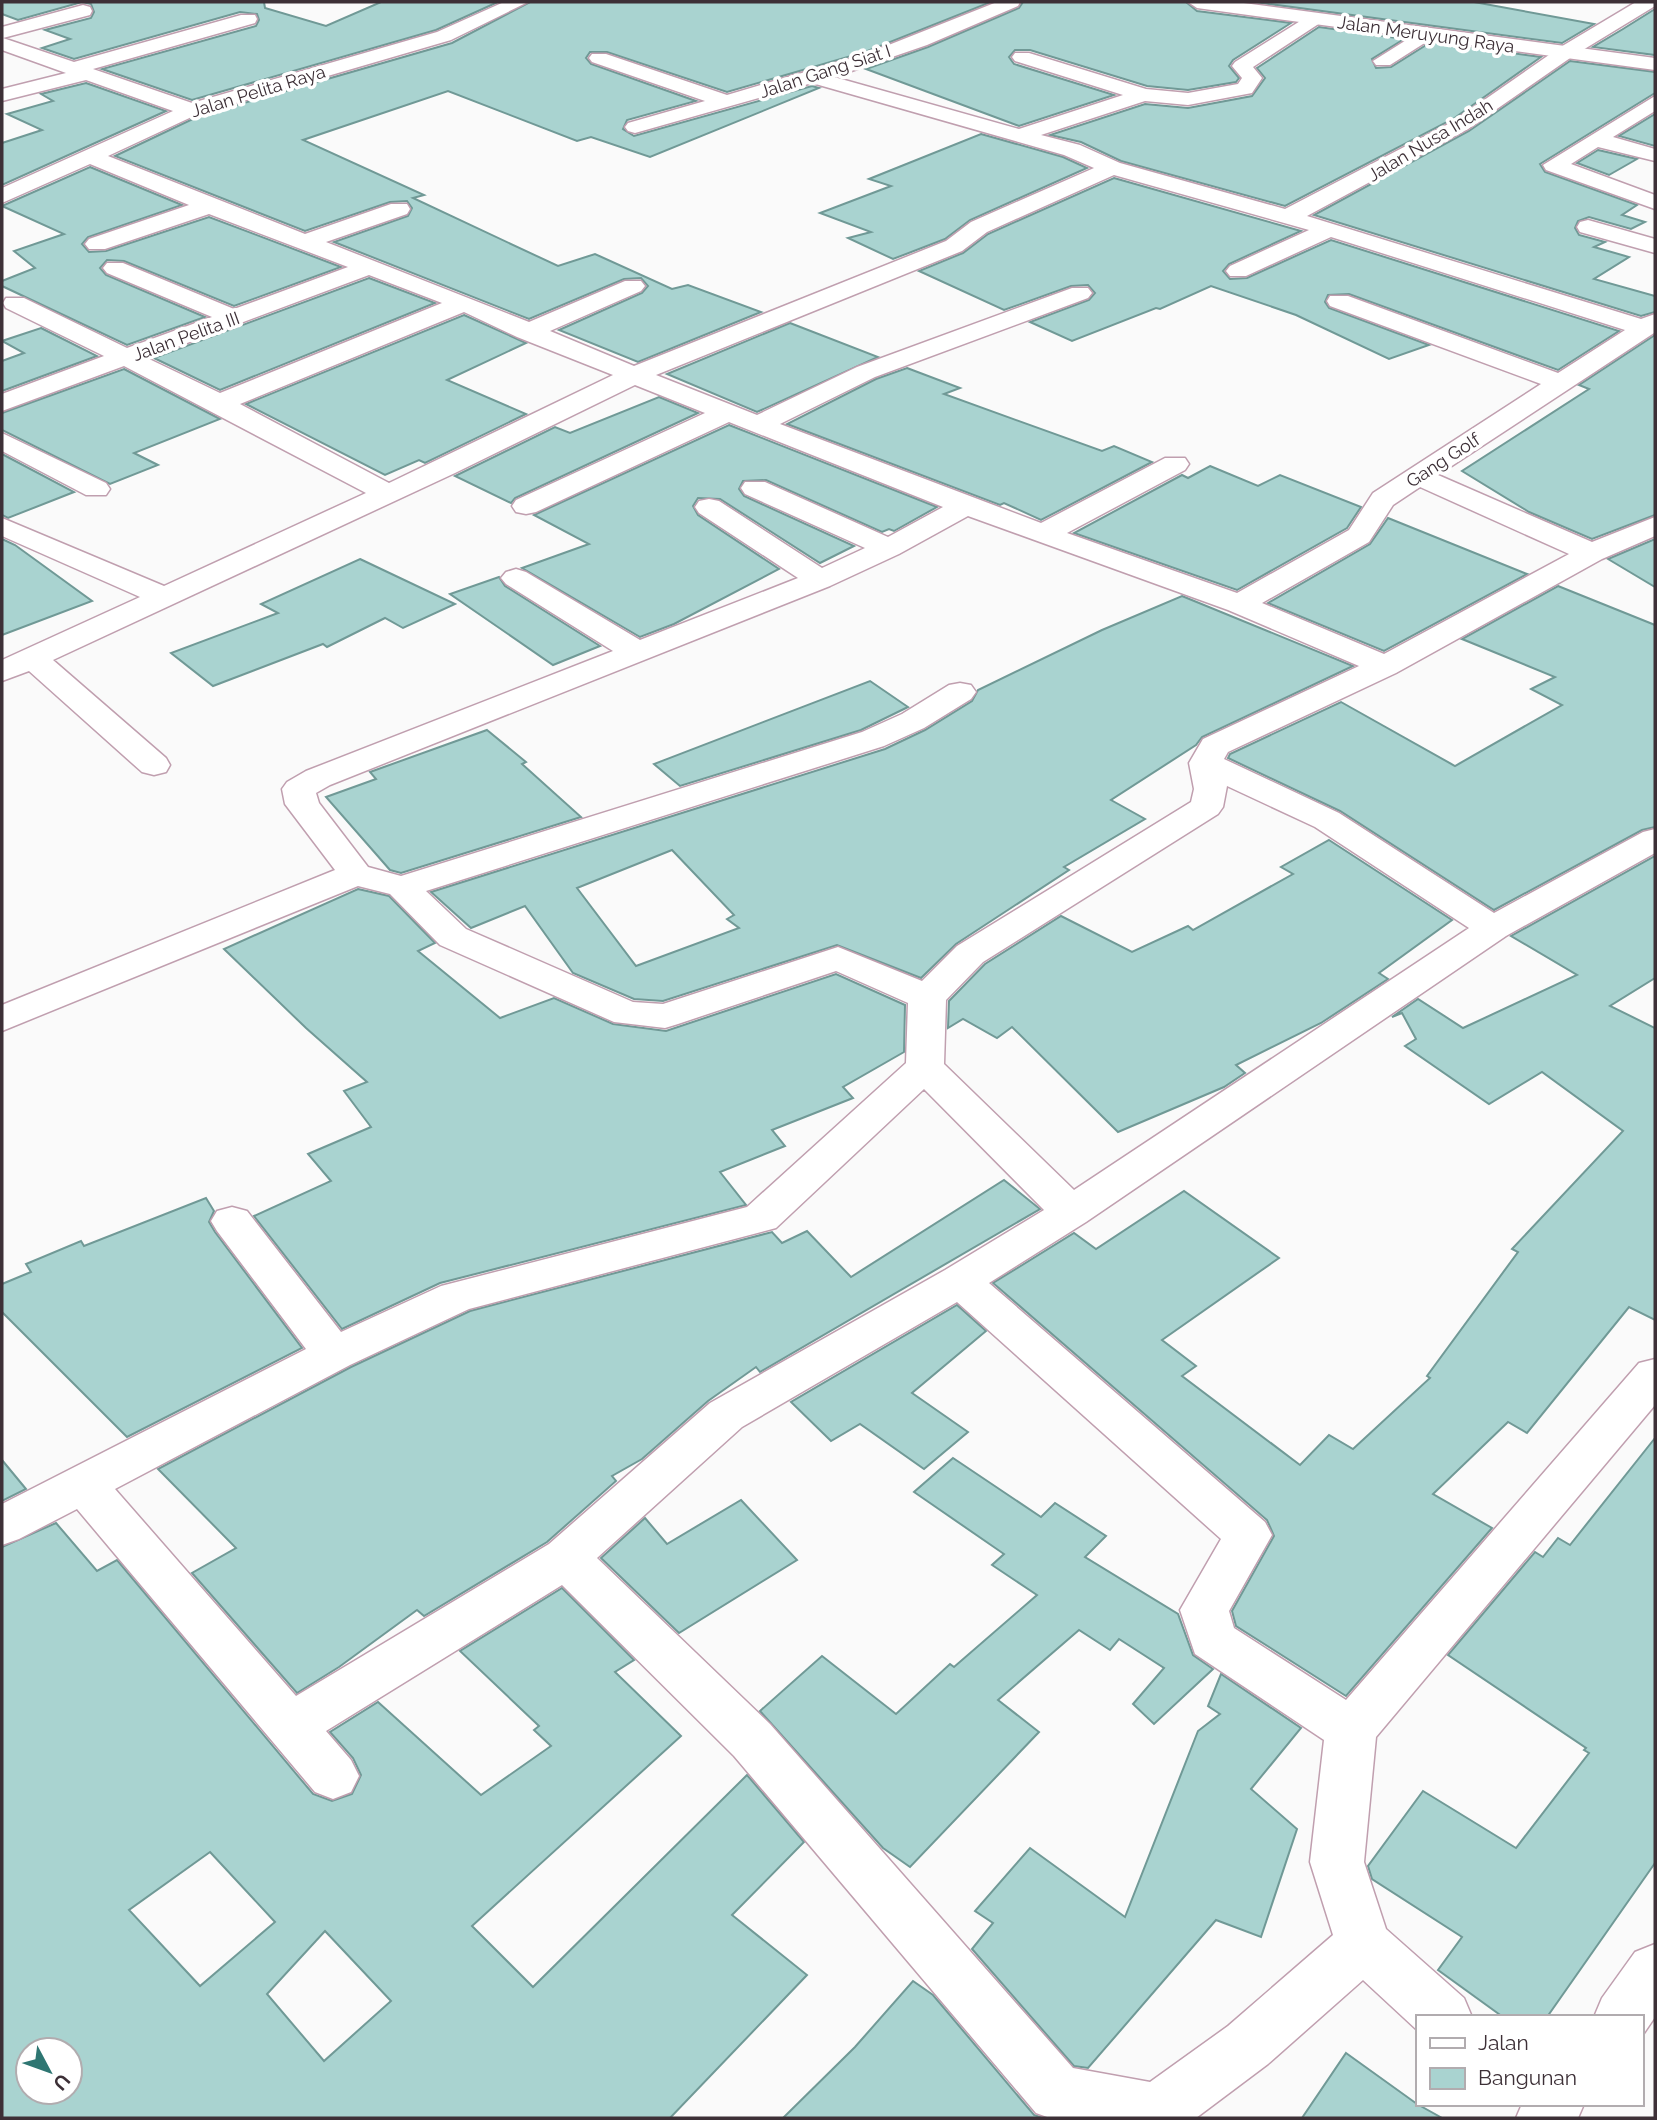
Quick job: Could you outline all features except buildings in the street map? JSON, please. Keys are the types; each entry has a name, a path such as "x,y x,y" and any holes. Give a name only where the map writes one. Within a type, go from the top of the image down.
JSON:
{"street":[{"name":"Jalan Pelita Raya","path":"2,196 191,110 444,36 519,2"},
{"name":"Jalan Gang Siat I","path":"635,127 812,77 915,41 1010,2"},
{"name":"Jalan Meruyung Raya","path":"1197,2 1248,5 1313,19 1655,64"},
{"name":"Jalan Nusa Indah","path":"1288,218 1461,125 1566,52 1649,2"},
{"path":"2,33 83,11"},
{"path":"2,95 248,19"},
{"path":"1022,57 1144,95 1188,99 1245,89 1252,78 1242,66 1313,19"},
{"path":"1383,61 1427,33"},
{"path":"2,44 191,110"},
{"path":"599,58 727,102"},
{"path":"812,77 1072,150 1112,168 1330,229 1650,325"},
{"path":"1020,135 1144,95"},
{"path":"1655,102 1554,165 1655,202"},
{"path":"1598,140 1655,155"},
{"path":"88,155 209,206 464,303 526,332 966,506 1239,604 1385,666"},
{"path":"6,167 40,179"},
{"path":"2,671 33,659 634,375 954,246 979,227 1112,168"},
{"path":"97,244 209,206"},
{"path":"307,242 399,209"},
{"path":"1588,227 1655,246"},
{"path":"1238,271 1330,229"},
{"name":"Jalan Pelita III","path":"5,399 130,357 369,267"},
{"path":"115,268 235,318"},
{"path":"526,332 633,286"},
{"path":"760,424 866,372 1080,293"},
{"path":"9,294 219,402 387,493"},
{"path":"1339,301 1561,383"},
{"path":"219,402 464,303"},
{"name":"Gang Golf","path":"1239,604 1359,536 1383,499 1650,325"},
{"path":"526,506 729,412"},
{"path":"2,441 96,489"},
{"path":"1044,534 1175,464"},
{"path":"1418,477 1592,553"},
{"path":"755,488 889,548"},
{"path":"927,996 838,958 665,1016 627,1014 453,937 402,887 356,874 302,804 299,789 318,778 820,580 889,548 966,506"},
{"path":"709,507 820,580"},
{"path":"2,526 164,597"},
{"path":"2,1526 334,1354 456,1297 761,1218 925,1067 927,996 970,954 1206,807 1211,789 1205,763 1215,746 1385,666 1592,553 1655,526"},
{"path":"516,578 637,652"},
{"path":"33,659 154,765"},
{"path":"402,887 635,812 873,740 913,721 960,692"},
{"path":"1205,763 1327,820 1493,928"},
{"path":"290,1726 566,1558 726,1415 960,1281 1071,1212 1493,928 1655,839"},
{"path":"2,1019 356,874"},
{"path":"925,1067 1071,1212"},
{"path":"232,1221 334,1354"},
{"path":"960,1281 1248,1535 1204,1610 1213,1640 1350,1730"},
{"path":"1442,2015 1363,1944 1338,1863 1350,1730 1655,1375"},
{"path":"84,1485 332,1776"},
{"path":"566,1558 752,1740 1058,2093 1157,2112 1248,2045 1363,1944"}]}
